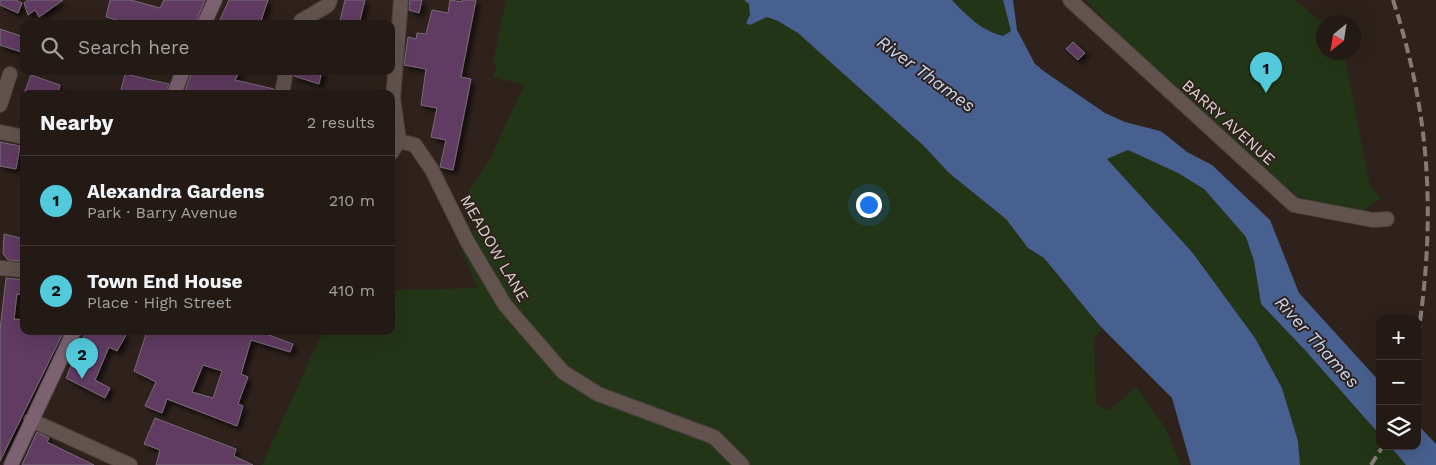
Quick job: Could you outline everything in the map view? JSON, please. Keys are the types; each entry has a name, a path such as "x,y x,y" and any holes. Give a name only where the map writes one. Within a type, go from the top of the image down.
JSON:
{"main road":[{"path":"206,20 215,0"},
{"path":"176,90 181,75"},
{"path":"11,465 72,335"}],"street":[{"path":"303,20 328,5 330,0"},
{"path":"394,90 400,0"},
{"name":"BARRY AVENUE","path":"1070,0 1294,205 1373,220 1387,219"},
{"path":"0,105 10,74"},
{"path":"283,90 285,75"},
{"path":"395,107 399,141 395,147"},
{"path":"0,132 20,136"},
{"name":"MEADOW LANE","path":"399,141 415,145 432,170 467,241 505,306 563,372 598,394 714,437 742,465"},
{"path":"0,268 20,270"},
{"path":"31,420 130,465"}],"green space":[{"path":"506,0 744,0 749,4 750,15 746,22 750,25 767,17 798,33 924,146 949,173 1006,219 1028,248 1044,258 1100,326 1100,331 1094,339 1096,405 1110,410 1136,387 1165,427 1181,465 262,465 321,335 395,335 395,290 477,288 456,236 484,228 460,204 490,159 524,85 493,77 497,65 493,64"},
{"path":"952,0 1003,0 1011,31 1003,36 988,31 969,17"},
{"path":"1086,0 1295,0 1316,17 1316,60 1345,60 1370,186 1381,198 1362,212 1298,197 1136,54"},
{"path":"1128,150 1178,173 1204,189 1246,237 1254,261 1261,305 1304,349 1376,430 1376,450 1393,450 1406,465 1300,465 1298,441 1282,388 1255,338 1192,252 1107,159"}],"water":[{"name":"River Thames","path":"744,0 952,0 982,27 1003,36 1011,31 1003,0 1013,0 1017,30 1035,64 1105,113 1125,122 1160,131 1187,152 1212,165 1270,220 1299,293 1376,378 1376,430 1304,349 1261,304 1254,261 1246,237 1204,189 1178,173 1128,150 1107,159 1192,252 1255,338 1282,388 1298,441 1300,465 1191,465 1172,398 1100,326 1044,258 1028,248 1006,219 949,173 924,146 798,33 767,17 750,25 746,23 750,15 749,4"},
{"path":"1421,428 1436,444 1436,465 1406,465 1393,450 1421,450"}],"building":[{"path":"0,0 16,0 22,3 18,13 0,5"},
{"path":"28,0 63,0 39,17 35,10 28,15 24,3"},
{"path":"110,0 131,0 160,8 164,0 205,0 197,20 117,20 106,17"},
{"path":"229,0 268,0 261,20 220,20"},
{"path":"345,0 365,0 360,20 340,20"},
{"path":"410,0 422,0 419,13 409,10"},
{"path":"450,0 462,2 462,0 476,0 461,77 471,79 453,170 440,167 446,140 431,137 437,108 421,105 426,69 404,65 408,37 416,39 417,33 426,34 432,10 448,13"},
{"path":"0,29 20,36 20,52 0,45"},
{"path":"1073,42 1085,53 1078,60 1066,49"},
{"path":"31,75 60,85 59,90 25,90"},
{"path":"125,75 169,84 167,90 121,90"},
{"path":"191,75 238,75 235,80 274,89 274,90 185,90"},
{"path":"294,75 321,75 319,84"},
{"path":"0,142 20,146 16,169 0,166"},
{"path":"4,234 20,238 20,261 8,260 3,254"},
{"path":"6,278 20,280 20,294 17,294 14,319 20,320 20,335 62,335 0,461 0,330"},
{"path":"84,335 126,335 117,351 109,347 95,380 110,388 105,398 66,378"},
{"path":"146,335 269,335 293,344 290,352 251,340 241,374 248,377 238,404 243,406 237,426 167,399 162,413 145,406 156,382 134,371","holes":["203,365 222,371 213,398 192,392"]},
{"path":"155,418 236,449 234,456 253,465 156,465 160,450 144,444"},
{"path":"37,432 49,438 47,442 94,465 22,465"}],"railway":[{"path":"1393,0 1406,43 1415,85 1426,169 1428,211 1427,254 1421,315"},
{"path":"1371,465 1380,450"}],"place":[{"name":"Alexandra Gardens","path":"1266,93"},
{"name":"Town End House","path":"82,379"}]}
